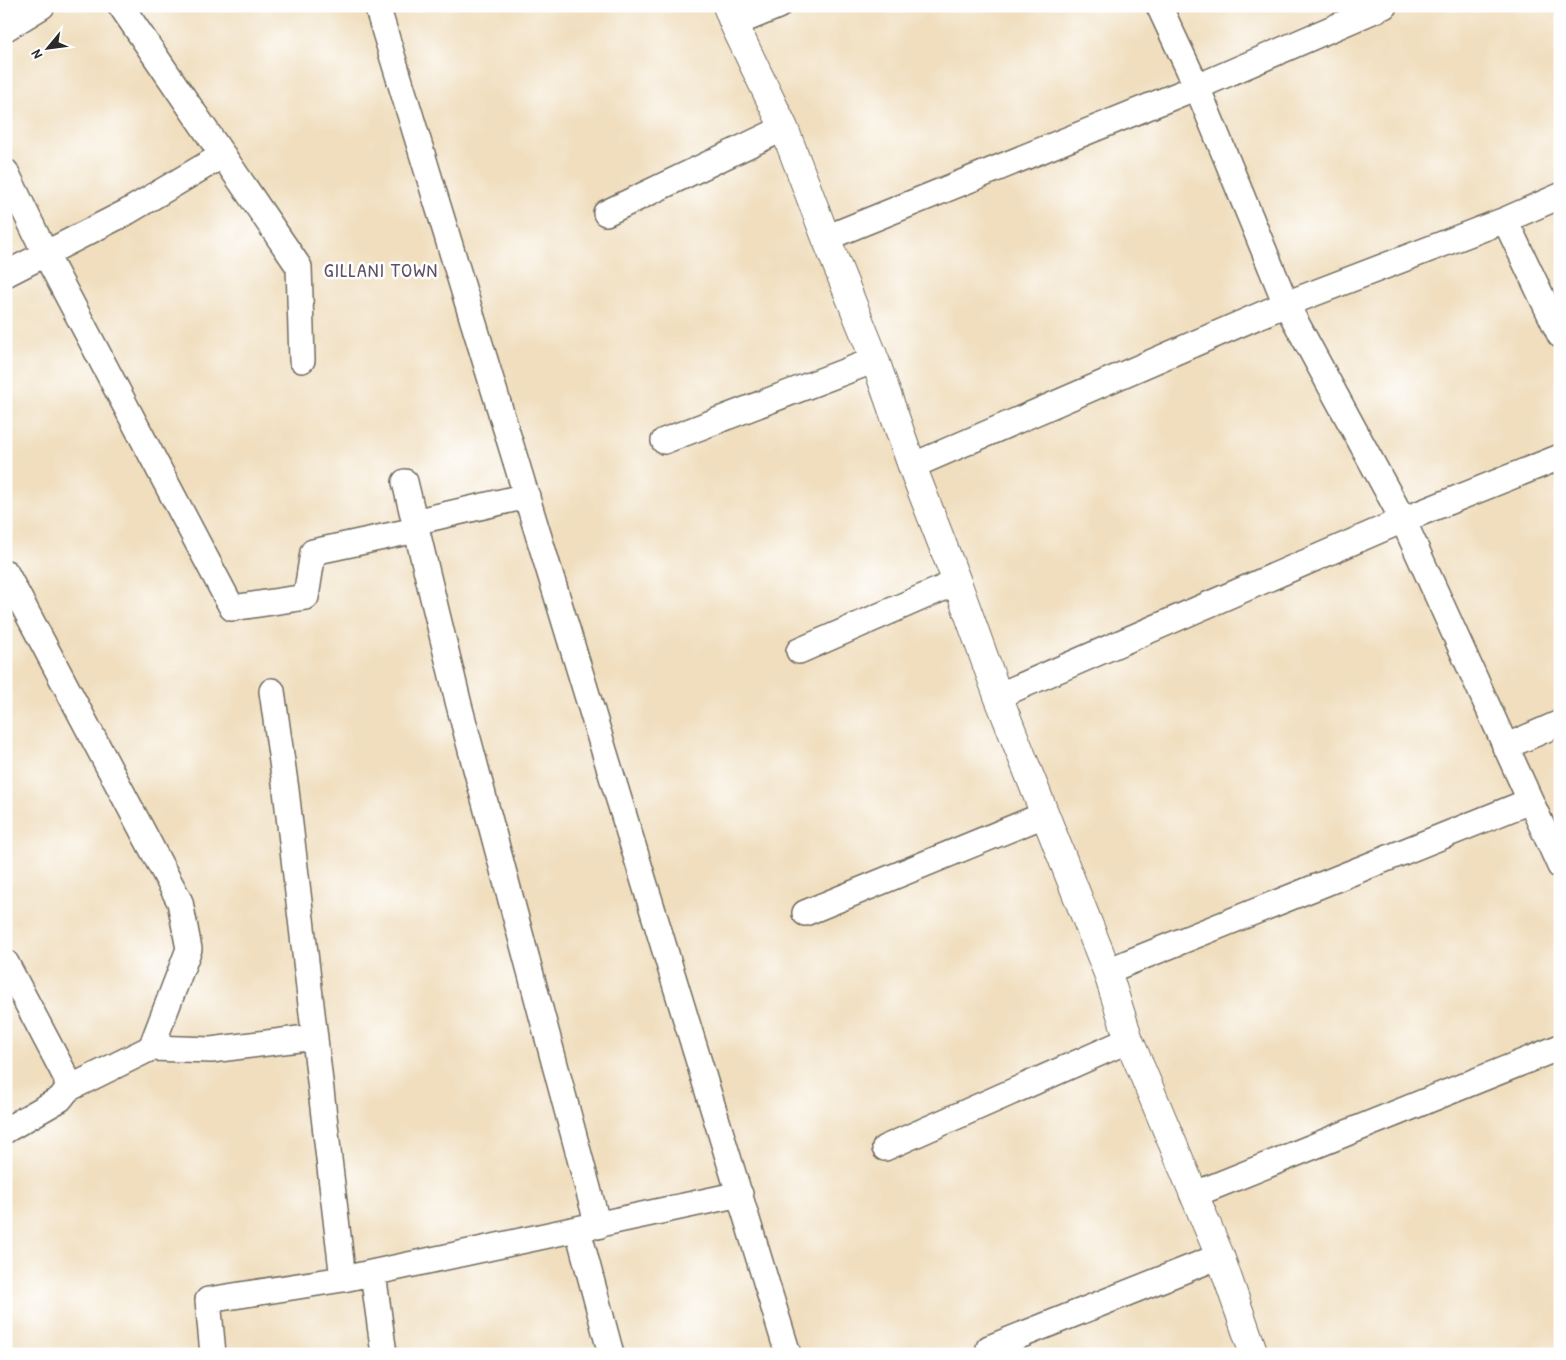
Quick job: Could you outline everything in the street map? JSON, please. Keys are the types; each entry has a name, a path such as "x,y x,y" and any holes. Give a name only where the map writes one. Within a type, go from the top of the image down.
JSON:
{"street":[{"path":"6,28 42,6"},
{"path":"121,6 299,267 302,360"},
{"path":"377,6 788,1354"},
{"path":"778,6 730,15 784,128 875,360 912,466 957,582 998,696 1107,970 1129,1040 1220,1256 1254,1354"},
{"path":"1159,6 1197,87 1286,304 1403,520 1560,866"},
{"path":"826,238 1197,87 1384,6"},
{"path":"606,212 784,128"},
{"path":"6,274 127,212 223,155"},
{"path":"6,172 45,253 232,608 306,596 313,552 527,496"},
{"path":"912,466 1286,304 1505,220 1560,196"},
{"path":"1505,220 1560,335"},
{"path":"664,441 875,360"},
{"path":"998,696 1403,520 1560,457"},
{"path":"405,482 588,1228 611,1354"},
{"path":"6,573 180,902 189,949 151,1048"},
{"path":"799,651 957,582"},
{"path":"272,691 286,790 343,1279"},
{"path":"1505,747 1560,724"},
{"path":"1107,970 1530,802"},
{"path":"805,913 1044,815"},
{"path":"6,963 66,1077 68,1089"},
{"path":"6,1130 60,1100 68,1089 151,1048 211,1050 314,1037"},
{"path":"885,1148 1129,1040"},
{"path":"1193,1194 1560,1047"},
{"path":"213,1354 208,1300 343,1279 740,1194"},
{"path":"989,1348 1220,1256"},
{"path":"373,1273 384,1354"}],"district":[{"name":"GILLANI TOWN","path":"381,269"}]}
